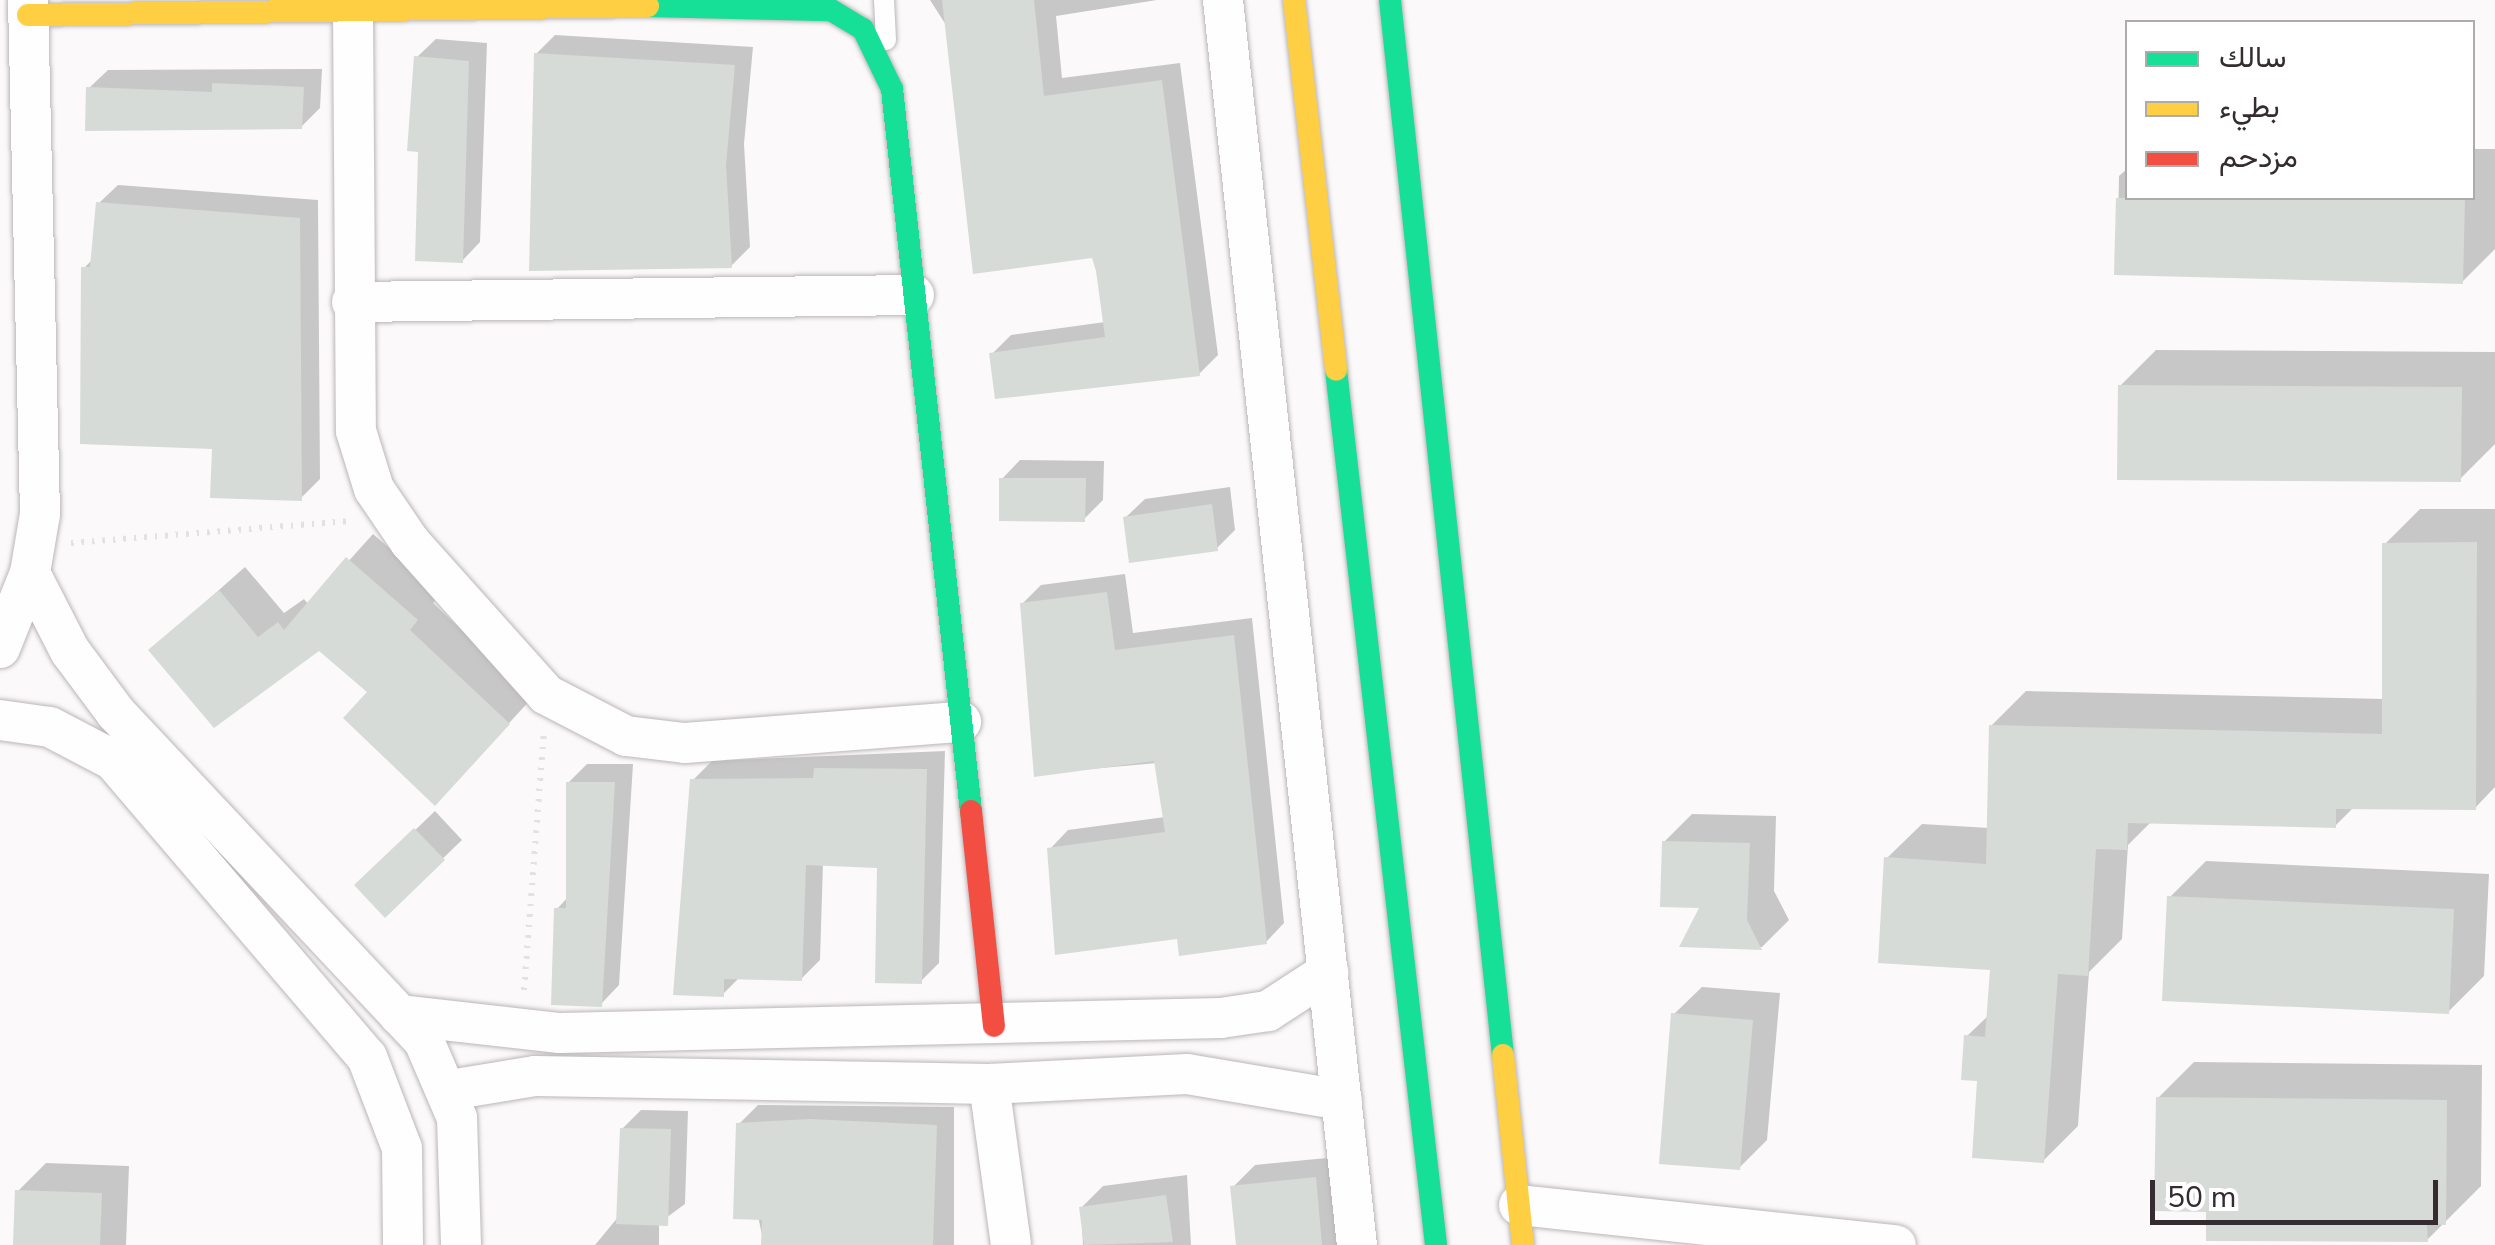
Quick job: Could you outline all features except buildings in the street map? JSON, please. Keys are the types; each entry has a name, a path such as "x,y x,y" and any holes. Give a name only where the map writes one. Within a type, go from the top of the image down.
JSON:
{"street":[{"path":"1223,0 1357,1245"},
{"path":"1294,0 1436,1245"},
{"path":"1390,0 1523,1245"},
{"path":"0,648 32,560 42,456 28,8 354,11 814,5 863,29 887,66 994,1026"},
{"path":"354,11 352,302 356,431 390,518 548,694 598,726 670,743 961,722"},
{"path":"352,302 914,295"},
{"path":"32,560 70,651 116,712 399,1016 450,1090 461,1146 461,1245"},
{"path":"0,720 50,727 112,760 366,1057 402,1148 403,1245"},
{"path":"399,1016 521,1031 994,1026 1245,1016 1290,1001 1328,972"},
{"path":"1245,1016 1246,1078"},
{"path":"714,1078 716,1030"},
{"path":"450,1090 535,1076 989,1084 1246,1078 1342,1100"},
{"path":"989,1084 1011,1245"},
{"path":"1519,1205 1896,1245"}],"lane":[{"path":"884,0 887,66"}],"path":[{"path":"32,560 390,518"},
{"path":"521,1031 548,694"}],"traffic: fast":[{"path":"1390,0 1503,1055"},
{"path":"648,6 831,10 863,29 892,89 971,811"},
{"path":"1336,370 1436,1245"}],"traffic: slow":[{"path":"1294,0 1336,370"},
{"path":"28,15 648,6"},
{"path":"1503,1055 1523,1245"}],"traffic: jam":[{"path":"971,811 994,1026"}]}
